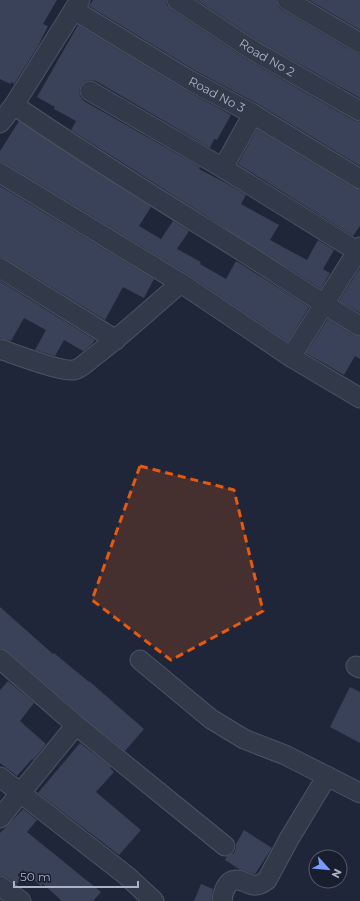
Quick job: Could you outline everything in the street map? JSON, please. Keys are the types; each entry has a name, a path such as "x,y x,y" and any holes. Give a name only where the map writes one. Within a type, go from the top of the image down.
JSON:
{"street":[{"name":"Road No 2","path":"177,0 254,51 360,111"},
{"path":"287,0 360,43"},
{"path":"0,123 14,105 77,5"},
{"name":"Road No 3","path":"77,5 191,81 253,114 360,179"},
{"path":"90,92 223,168 359,251 291,357"},
{"path":"14,105 62,138 253,258 324,305 360,326"},
{"path":"223,168 253,114"},
{"path":"0,173 181,283 291,357 360,398"},
{"path":"0,268 116,340"},
{"path":"0,349 66,370 74,370 81,367 116,340 155,304 181,283"},
{"path":"0,659 76,725 225,846"},
{"path":"140,660 211,719 244,739 285,755 360,793"},
{"path":"0,818 76,725"},
{"path":"222,901 224,890 230,882 237,880 254,885 261,884 267,880 289,839 327,776"},
{"path":"0,777 127,876 154,901"},
{"path":"0,886 21,901"}],"highlighted area":[{"path":"140,466 234,490 263,611 171,660 92,600"}],"building":[{"path":"0,0 57,0 43,24 48,26 38,46 14,84 11,82 10,84 0,79"},
{"path":"93,0 166,0 167,5 171,9 248,60 355,121 360,122 360,166 258,104 196,71 89,6"},
{"path":"197,0 276,0 281,9 354,52 360,54 360,98 260,42"},
{"path":"309,0 360,0 360,30"},
{"path":"78,25 185,90 231,115 217,140 214,139 210,148 96,81 85,81 81,85 79,91 80,96 84,101 246,195 241,204 279,225 270,240 307,260 318,240 334,250 323,269 330,273 321,289 71,130 76,121 54,109 55,107 37,97"},
{"path":"19,121 151,207 139,226 161,239 173,221 189,231 177,249 201,262 200,264 226,279 236,261 309,307 288,342 187,274 6,164 0,162 0,151"},
{"path":"257,129 354,188 360,190 360,226 353,236 238,164"},
{"path":"0,186 154,279 144,298 123,287 105,320 6,259 0,257"},
{"path":"360,268 360,313 339,301"},
{"path":"0,281 95,340 83,351 64,340 55,356 35,350 46,330 24,318 11,341 0,338"},
{"path":"328,319 360,337 360,359 355,356 344,375 306,353"},
{"path":"0,607 53,654 54,653 89,681 144,729 125,751 83,717 7,651 0,648"},
{"path":"8,681 34,703 20,721 46,744 17,776 0,763 0,690"},
{"path":"350,687 360,692 360,743 330,727"},
{"path":"80,743 111,767 110,768 114,772 96,792 141,830 119,855 38,793"},
{"path":"23,809 37,820 27,832 101,892 93,901 62,901 43,884 41,886 25,873 17,884 0,875 0,833"},
{"path":"244,830 272,848 255,874 239,869 225,860 227,856 234,853 236,844"},
{"path":"201,884 213,889 211,901 194,901"}]}
